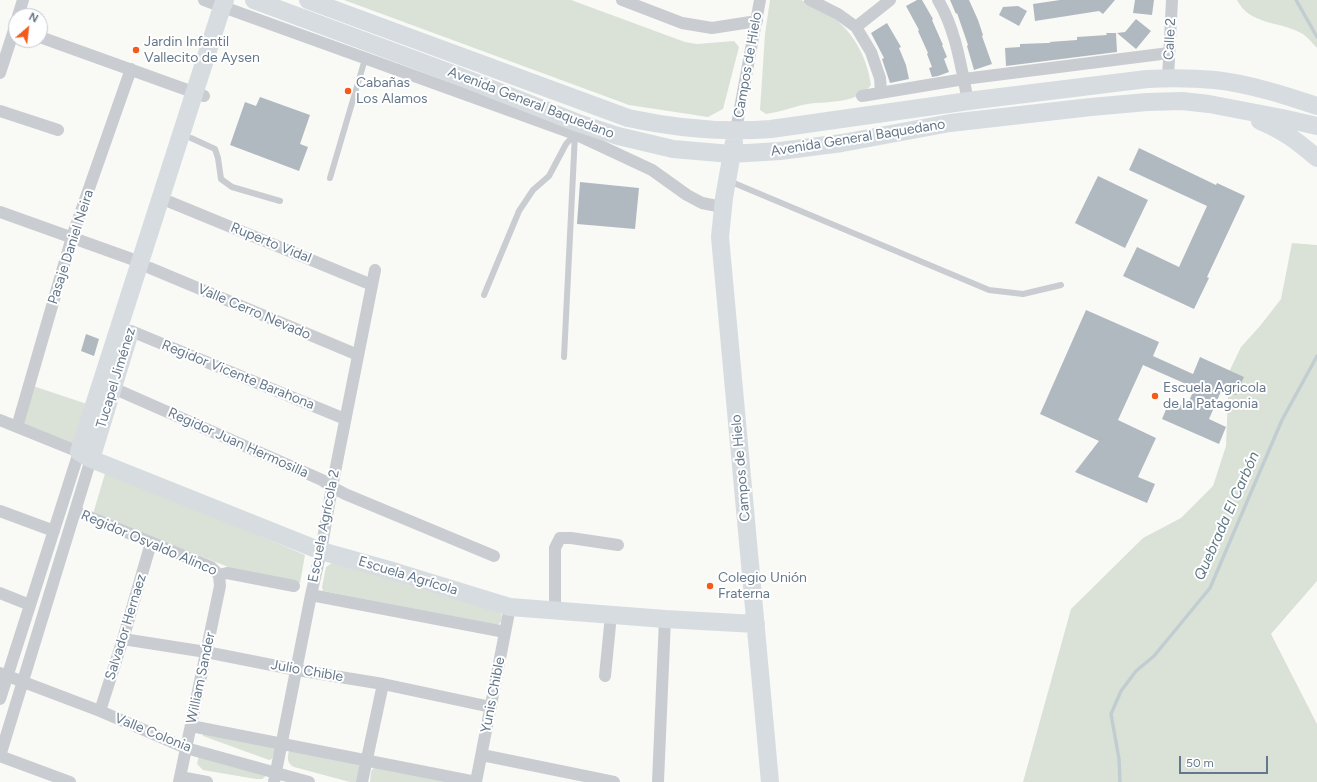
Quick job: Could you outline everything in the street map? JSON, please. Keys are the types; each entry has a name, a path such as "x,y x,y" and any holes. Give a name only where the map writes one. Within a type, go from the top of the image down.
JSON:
{"street":[{"name":"Avenida General Baquedano","path":"204,0 226,4 365,58 575,134 652,170 687,195 702,203 722,207"},
{"name":"Avenida General Baquedano","path":"254,0 461,76 578,122 618,136 673,149 731,154 780,151 950,123 1148,102 1182,101 1222,106 1317,126"},
{"name":"Avenida General Baquedano","path":"308,0 628,118 658,125 701,129 754,131 968,101 1139,80 1168,78 1216,80 1255,88 1317,106"},
{"path":"622,0 682,22 712,28 757,21"},
{"name":"Campos de Hielo","path":"760,0 726,180 720,237 770,782"},
{"path":"810,0 838,14 856,28 871,52 880,78 881,92"},
{"path":"856,28 890,0"},
{"path":"938,0 953,34 968,101"},
{"name":"Calle 2","path":"1168,78 1172,0"},
{"name":"Tucapel Jiménez","path":"0,756 75,512 85,455 200,94 226,4"},
{"path":"48,40 200,94"},
{"path":"0,73 9,48"},
{"path":"862,96 964,79 1169,53"},
{"name":"Pasaje Daniel Neira","path":"17,427 72,237 131,69"},
{"name":"Tucapel Jiménez","path":"0,699 4,674 30,605 54,531 113,388 131,331 145,265 170,202 191,138 200,94"},
{"path":"1222,106 1277,128 1295,139 1317,158"},
{"path":"0,111 58,130"},
{"name":"Ruperto Vidal","path":"170,202 372,285"},
{"name":"Valle Cerro Nevado","path":"0,212 72,237 145,265 358,355"},
{"name":"Escuela Agrícola 2","path":"275,778 321,551 345,419 375,270"},
{"name":"Regidor Vicente Barahona","path":"131,331 345,419"},
{"name":"Regidor Juan Hermosilla","path":"113,388 322,480 346,494 494,556"},
{"path":"0,420 85,455"},
{"name":"Escuela Agrícola","path":"85,455 321,551 510,607 665,619 756,624"},
{"path":"0,511 54,531"},
{"name":"Regidor Osvaldo Alinco","path":"75,512 211,567 219,575 227,573 294,586"},
{"path":"555,611 555,548 560,538 572,538 618,544"},
{"name":"Salvador Hernaez","path":"100,711 123,639 150,543"},
{"name":"William Sander","path":"180,779 220,586 219,575"},
{"path":"0,593 30,605"},
{"path":"311,595 505,632"},
{"name":"Yunis Chible","path":"476,782 510,607"},
{"path":"605,676 611,615"},
{"path":"658,782 665,619"},
{"name":"Julio Chible","path":"123,639 206,652 297,670 383,684 491,707"},
{"name":"Valle Colonia","path":"4,674 100,711 186,748 275,778 309,782"},
{"path":"362,782 383,684"},
{"name":"Valle Colonia","path":"191,726 476,782"},
{"path":"482,755 614,782"},
{"path":"0,756 70,782"},
{"path":"180,779 207,782"}],"lane":[{"path":"330,178 365,58"},
{"path":"484,295 519,211 533,190 549,176 566,144 575,134"},
{"path":"564,357 575,134"},
{"path":"191,138 215,149 218,158 220,179 232,187 280,201"},
{"path":"726,180 989,290 1023,294 1061,285"}],"shaded area":[{"path":"344,0 571,0 685,42 697,44 734,41 739,47 723,109 708,117 629,105"},
{"path":"770,0 801,0 829,14 847,30 854,39 865,61 871,85 864,92 848,99 802,105 766,114 760,110 765,34"},
{"path":"1237,0 1317,0 1317,48 1301,33 1293,29 1257,18 1249,14 1242,8"},
{"path":"1292,243 1317,245 1317,581 1271,634 1317,724 1317,782 1023,782 1071,609 1143,538 1181,518 1213,486 1226,446 1229,372 1241,347 1281,299"},
{"path":"30,385 90,405 77,447 20,425"},
{"path":"106,470 305,555 300,583 241,572 93,514"},
{"path":"332,563 497,608 502,614 502,619 498,625 323,591 322,587 326,567"},
{"path":"203,733 276,748 272,759 269,760 203,736"},
{"path":"289,751 362,761 363,782 350,782 294,767 288,760"},
{"path":"199,755 264,775 265,777 262,779 256,779 203,770 197,764"},
{"path":"374,767 465,782 370,782 371,772"}],"building":[{"path":"917,0 922,0 933,19 932,20 947,57 944,59 949,72 938,76 932,77 929,68 932,67 927,54 928,53 918,31 919,30 906,6"},
{"path":"950,0 969,0 978,20 992,64 974,70 967,46 968,45 957,13 956,14"},
{"path":"1060,0 1115,0 1103,14 1099,11 1035,21 1033,4"},
{"path":"1135,0 1154,0 1152,15 1133,13"},
{"path":"1018,6 1027,11 1019,26 999,15 1003,7"},
{"path":"1136,19 1151,31 1136,49 1117,33 1125,32"},
{"path":"887,23 901,47 899,48 906,65 909,79 890,83 882,59 884,58 871,33"},
{"path":"1106,33 1116,33 1117,52 1006,66 1005,48 1020,47 1020,44 1077,40 1077,37 1107,35"},
{"path":"260,97 310,115 300,144 308,147 299,171 230,145 245,102 256,106"},
{"path":"1139,148 1216,185 1217,183 1245,196 1207,277 1209,278 1194,309 1123,276 1137,247 1179,267 1207,206 1129,170"},
{"path":"1098,176 1148,200 1125,248 1075,223"},
{"path":"580,182 639,188 635,229 577,224"},
{"path":"1086,310 1159,342 1153,356 1193,374 1200,357 1244,377 1236,395 1222,389 1209,419 1226,427 1219,444 1162,419 1170,400 1186,407 1195,388 1143,365 1118,420 1156,438 1138,477 1155,484 1147,503 1075,472 1099,441 1040,414"},
{"path":"86,334 99,339 94,356 81,351"}],"waterway":[{"name":"Quebrada El Carbón","path":"1296,0 1317,37"},
{"name":"Quebrada El Carbón","path":"1120,782 1119,759 1111,714 1121,691 1136,671 1154,656 1210,588 1282,420 1317,356"}],"place":[{"name":"Jardin Infantil Vallecito de Aysen","path":"136,50"},
{"name":"Cabañas Los Alamos","path":"348,91"},
{"name":"Escuela Agricola de la Patagonia","path":"1155,396"},
{"name":"Colegio Unión Fraterna","path":"710,586"}]}
